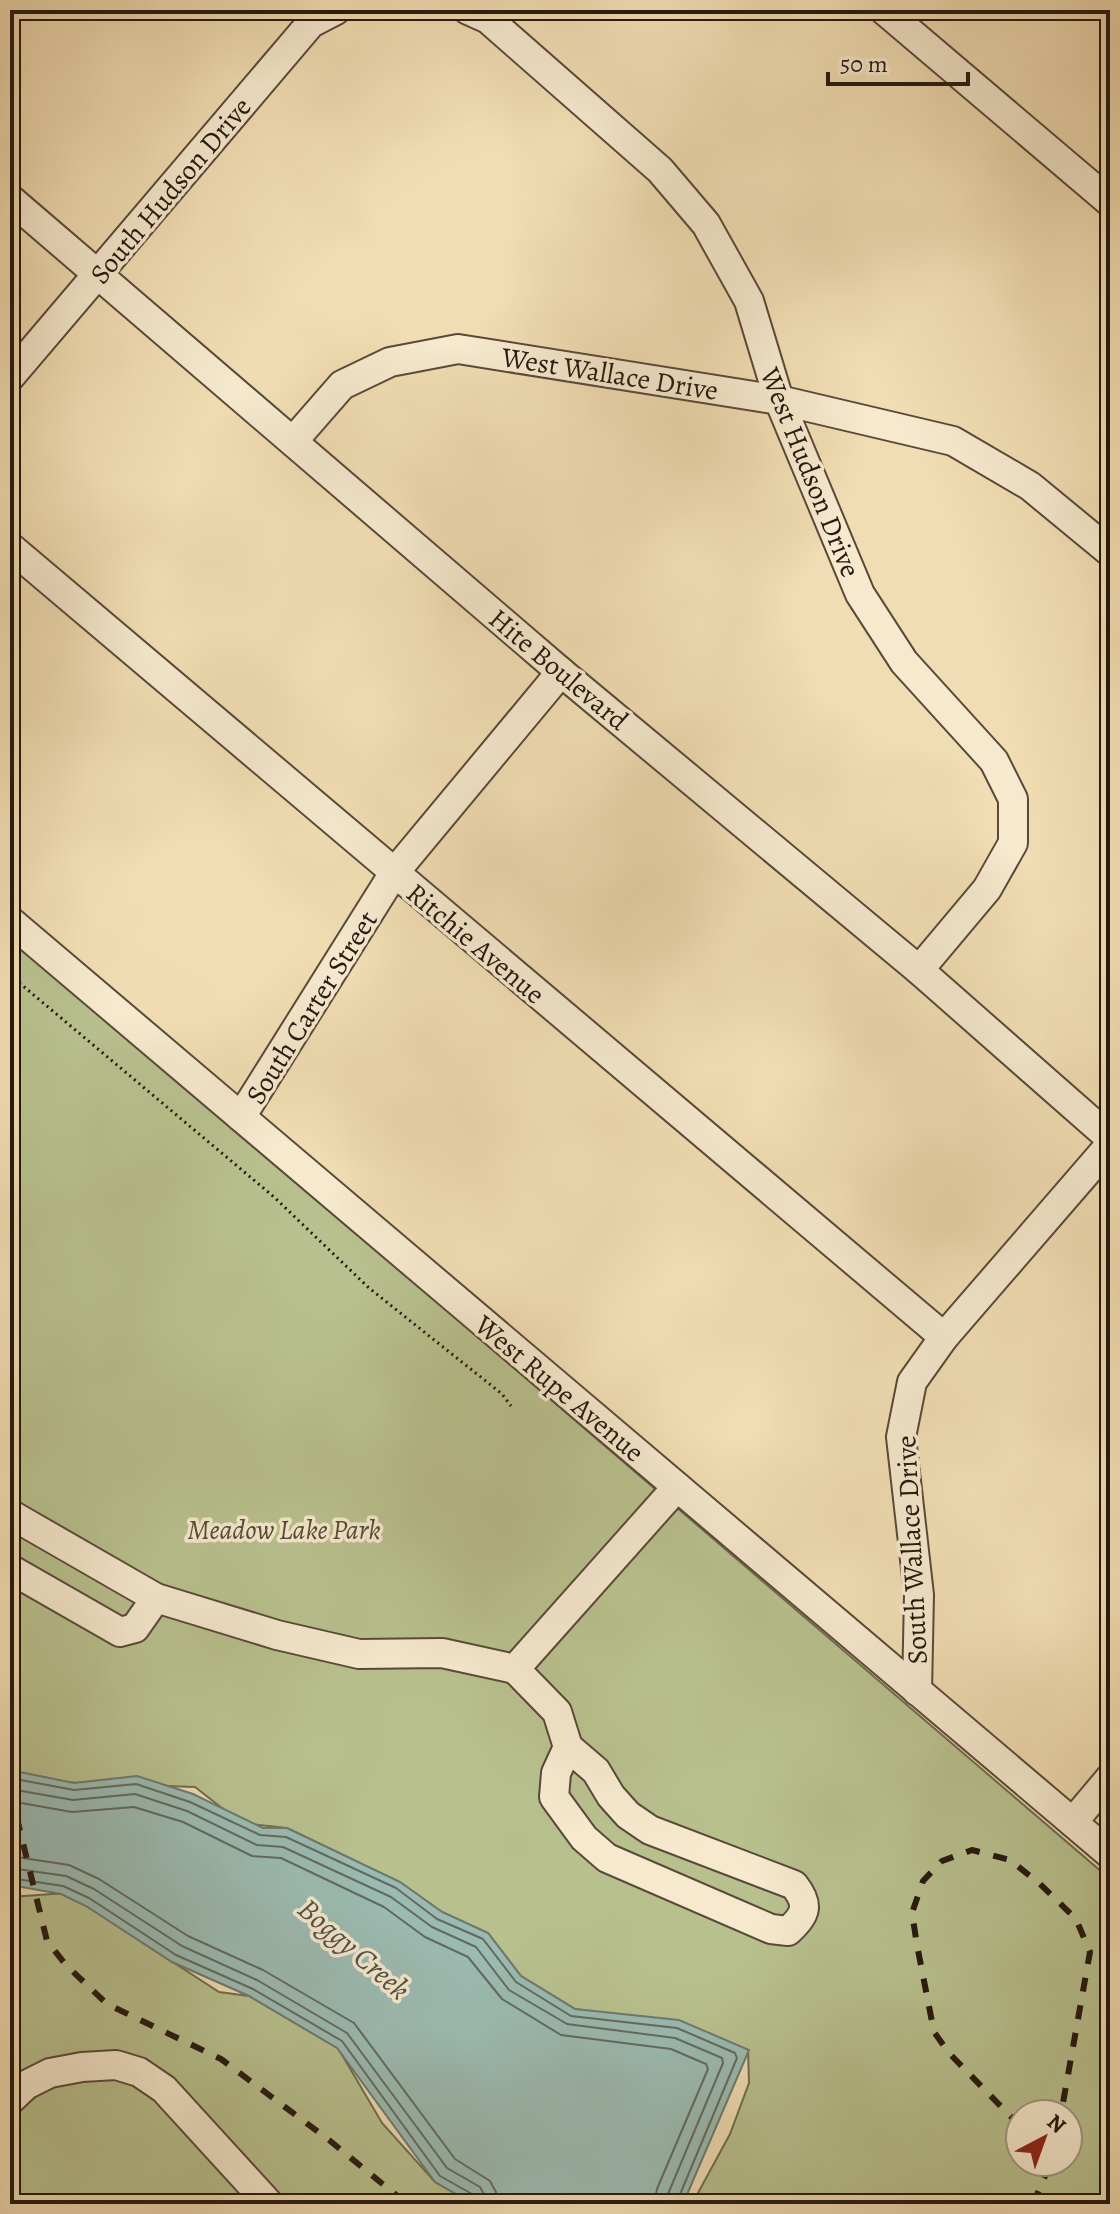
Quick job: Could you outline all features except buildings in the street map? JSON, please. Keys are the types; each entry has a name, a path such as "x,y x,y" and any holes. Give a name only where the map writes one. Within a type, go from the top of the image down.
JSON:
{"street":[{"name":"South Hudson Drive","path":"10,377 311,23 336,10"},
{"name":"West Hudson Drive","path":"468,10 488,19 660,170 706,224 749,301 779,400 860,594 904,662 994,761 1013,799 1013,843 987,889 919,970"},
{"path":"884,10 1110,202"},
{"name":"Hite Boulevard","path":"10,199 561,672 919,970 1110,1138"},
{"name":"West Wallace Drive","path":"294,440 342,385 390,362 458,349 779,400 953,441 1030,486 1110,552"},
{"name":"Ritchie Avenue","path":"10,547 944,1337"},
{"name":"South Carter Street","path":"241,1117 394,873 561,672"},
{"name":"West Rupe Avenue","path":"10,921 1110,1854"},
{"name":"South Wallace Drive","path":"917,1691 919,1595 901,1437 912,1382 944,1337 1110,1145"},
{"path":"515,1669 677,1487"},
{"path":"10,1514 156,1598 277,1635 359,1654 442,1653 515,1669 557,1712 568,1747 596,1771 611,1796 628,1815 650,1830 794,1885 803,1896 805,1909 798,1922 788,1931 771,1929 607,1858 584,1838 554,1797 556,1773 568,1747"},
{"path":"10,1569 120,1632 135,1628 156,1598"},
{"path":"1073,1822 1110,1778"},
{"path":"10,2100 26,2085 50,2073 116,2065 139,2072 164,2089 269,2204"}],"path":[{"path":"10,975 274,1197 369,1288 502,1394 511,1406"}],"green space":[{"name":"Meadow Lake Park","path":"10,936 1110,1879 1110,2204 692,2204 730,2134 749,2083 748,2050 641,2020 575,2009 521,1976 488,1933 442,1912 400,1882 287,1828 241,1823 195,1787 26,1781 10,1777"},
{"path":"67,1893 219,1992 249,1996 338,2048 382,2123 435,2182 473,2204 10,2204 10,1897"}],"water":[{"name":"Boggy Creek","path":"10,1770 74,1783 137,1776 193,1794 263,1828 287,1828 400,1882 442,1912 488,1933 521,1976 575,2009 679,2020 749,2050 683,2204 474,2204 435,2182 337,2048 249,1996 172,1962 86,1906 61,1894 10,1885"}],"railway":[{"path":"10,1790 47,1941 66,1965 107,2004 221,2059 329,2140 407,2204"},
{"path":"1004,2110 949,2053 934,2032 912,1913 923,1881 942,1861 972,1850 1010,1860 1040,1884 1076,1919 1090,1952 1064,2098"},
{"path":"1033,2204 1044,2178"}]}
